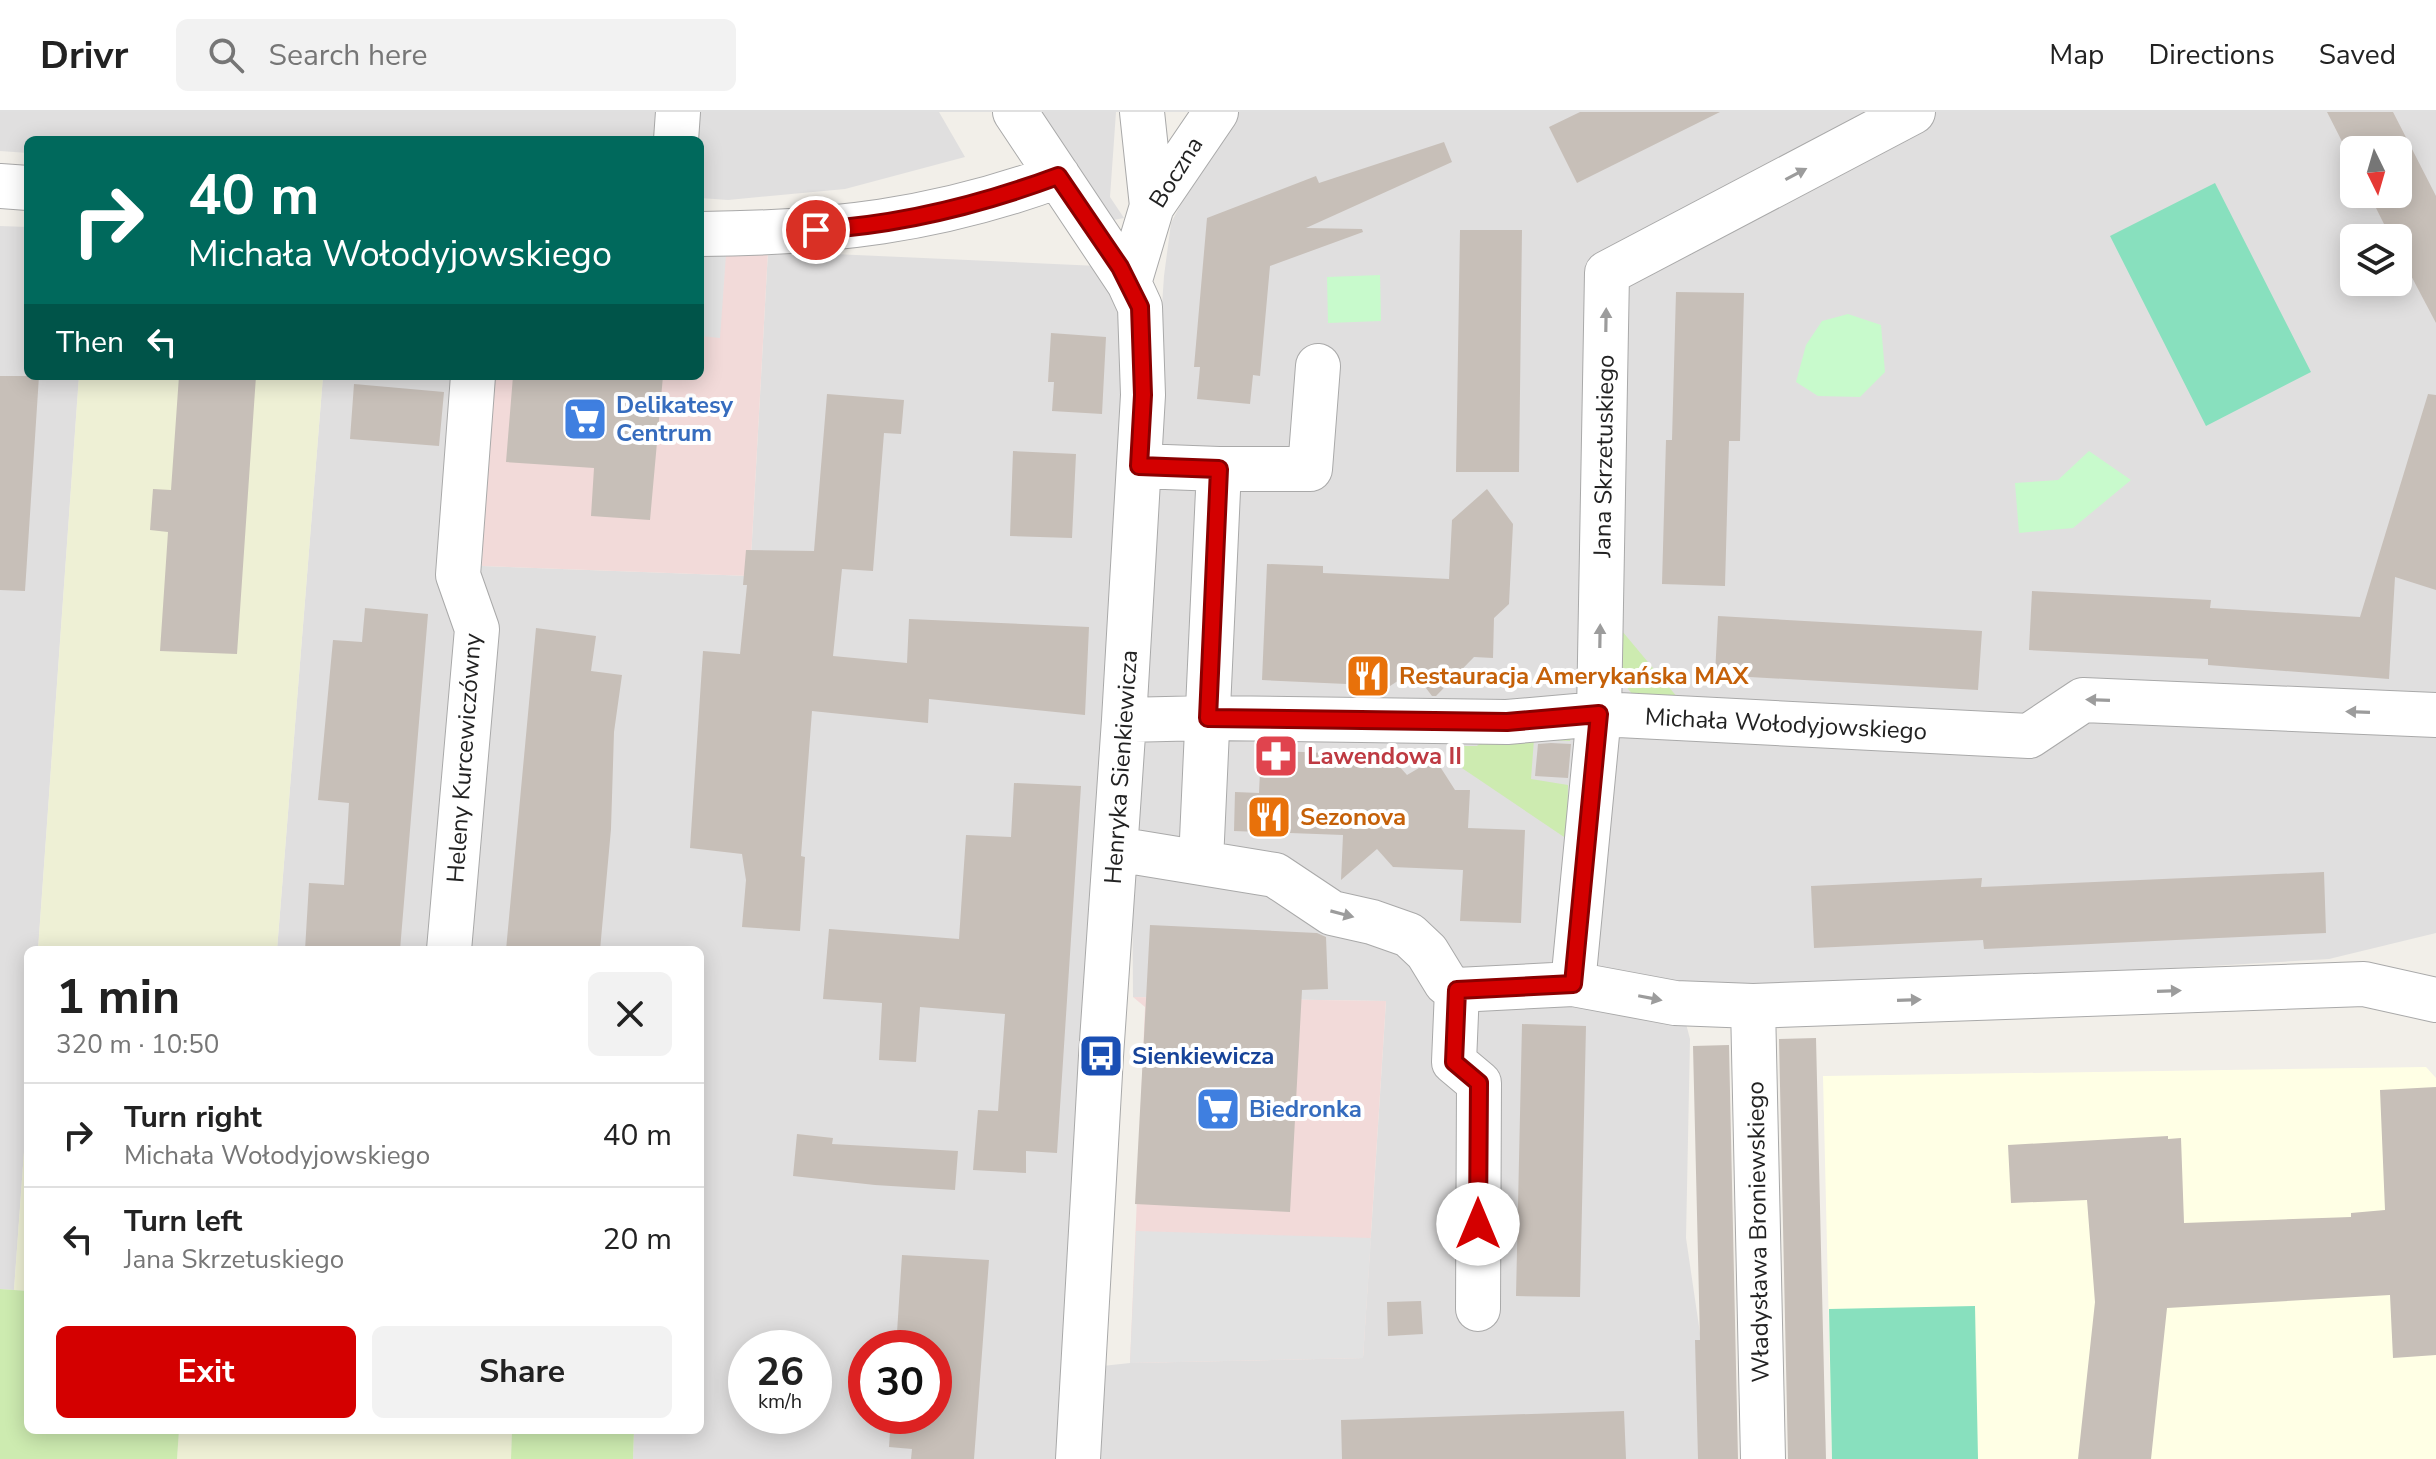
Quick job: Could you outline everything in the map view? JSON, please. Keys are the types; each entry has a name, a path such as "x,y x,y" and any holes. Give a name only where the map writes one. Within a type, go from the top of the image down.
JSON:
{"street":[{"path":"676,136 678,112"},
{"name":"Henryka Sienkiewicza","path":"1015,112 1129,283 1140,307 1142,330 1143,395 1139,466 1078,1459"},
{"path":"1142,112 1152,206"},
{"name":"Boczna","path":"1129,283 1152,206 1216,112"},
{"name":"Jana Skrzetuskiego","path":"1573,984 1599,714 1607,273 1913,112"},
{"path":"704,234 844,228 912,218 985,201 1058,176"},
{"path":"0,186 24,188"},
{"path":"1139,466 1310,469 1318,366"},
{"name":"Heleny Kurcewiczówny","path":"449,946 477,629 458,575 473,380"},
{"path":"1201,861 1219,469"},
{"name":"Michała Wołodyjowskiego","path":"1124,720 1208,718 1507,722 1599,714 2029,736 2083,700 2436,715"},
{"path":"1116,849 1275,875 1332,913 1409,935 1427,952 1446,983 1457,990 1573,984 1675,1003 1753,1006 2364,984 2436,1000"},
{"path":"1457,990 1454,1062 1479,1083 1478,1309"},
{"name":"Władysława Broniewskiego","path":"1753,1006 1763,1459"}],"shaded area":[{"path":"0,112 939,112 965,157 845,189 728,200 704,198 704,136 24,136 24,153 0,151"},
{"path":"1015,112 1116,112 1110,197 1124,218 1103,222"},
{"path":"1239,112 2436,112 2436,933 2329,959 1679,997 1690,1039 1686,1238 1701,1340 1700,1459 633,1459 634,1434 704,1434 704,946 277,946 323,380 473,380 459,574 482,566 750,576 768,251 1120,267 1129,283 1084,1368 1130,1363 1363,1358 1386,1001 1133,997 1132,848 1164,276 1171,223 1221,127"},
{"path":"0,226 24,227 24,380 79,380 38,946 24,946 24,1151 14,1290 0,1289"},
{"path":"768,251 750,576 482,566 489,380 704,380 704,254"},
{"path":"704,254 726,255 720,338 704,336"},
{"path":"79,380 323,380 277,946 38,946"},
{"path":"1133,997 1386,1001 1363,1358 1130,1363 1145,1007"},
{"path":"2426,1067 2436,1078 2436,1459 1832,1459 1823,1076"},
{"path":"24,1151 24,1291 14,1290"},
{"path":"1136,1231 1371,1238 1363,1358 1130,1363"},
{"path":"179,1434 512,1434 511,1459 177,1459"}],"green space":[{"path":"2215,183 2311,372 2206,426 2110,236"},
{"path":"1380,275 1381,321 1328,323 1327,277"},
{"path":"1848,314 1881,325 1885,372 1860,397 1818,396 1796,382 1806,345 1822,321"},
{"path":"2089,451 2131,480 2073,528 2019,533 2015,483 2058,480"},
{"path":"1617,625 1678,698 1645,700 1628,689 1620,669"},
{"path":"1572,732 1570,741 1534,739 1531,779 1568,785 1567,839 1447,758 1449,746 1477,746 1483,740"},
{"path":"0,1289 24,1291 24,1434 179,1434 177,1459 0,1459"},
{"path":"1975,1306 1978,1459 1832,1459 1829,1309"},
{"path":"512,1434 634,1434 633,1459 511,1459"}],"building":[{"path":"1580,112 1720,112 1577,183 1549,127"},
{"path":"2327,112 2393,112 2405,136 2340,136"},
{"path":"1444,142 1452,162 1306,228 1362,229 1363,232 1270,266 1260,376 1253,375 1250,404 1197,399 1200,367 1194,367 1207,218 1316,176 1319,183"},
{"path":"2412,149 2436,196 2436,323 2412,278 2412,224 2384,224 2376,208 2412,208"},
{"path":"1460,230 1522,230 1519,472 1456,472"},
{"path":"1676,292 1744,293 1740,441 1729,441 1725,586 1662,584 1666,440 1672,440"},
{"path":"1051,333 1106,337 1102,414 1052,411 1054,382 1048,382"},
{"path":"0,376 24,376 24,380 39,380 25,591 0,590"},
{"path":"179,380 256,380 237,654 160,651 168,532 150,530 153,489 171,490"},
{"name":"Delikatesy Centrum","path":"513,380 663,380 650,520 591,516 594,468 506,462"},
{"path":"354,384 444,392 439,446 350,439"},
{"path":"827,394 904,400 901,434 884,433 873,571 842,569 833,656 907,663 909,619 1089,627 1085,715 929,699 928,723 812,711 801,856 805,857 800,931 742,927 746,880 742,854 690,848 703,651 740,654 747,585 743,585 746,550 814,551"},
{"path":"2428,394 2436,395 2436,590 2395,577 2389,679 2208,665 2208,659 2029,650 2032,591 2211,600 2210,608 2360,617"},
{"path":"1013,451 1076,454 1072,538 1010,536"},
{"path":"1487,489 1513,524 1509,604 1494,618 1493,658 1474,657 1436,696 1432,696 1413,671 1390,686 1262,680 1267,564 1323,566 1323,573 1449,579 1452,520"},
{"path":"365,608 428,614 400,946 305,946 309,883 344,885 349,803 318,800 333,640 362,642"},
{"path":"1718,616 1982,631 1978,690 1715,675"},
{"path":"536,628 596,636 591,671 622,675 614,732 611,829 600,946 506,946"},
{"path":"1538,744 1571,744 1568,778 1535,776"},
{"path":"1261,750 1390,756 1407,775 1424,765 1439,765 1455,790 1470,790 1468,828 1525,830 1521,923 1460,921 1463,870 1393,867 1377,849 1341,880 1343,835 1234,831 1235,792 1259,793"},
{"path":"1014,783 1081,786 1057,1153 1026,1151 1026,1173 973,1170 978,1110 998,1111 1005,1014 920,1007 916,1062 879,1060 882,1003 823,999 829,929 959,939 966,835 1011,837"},
{"path":"2324,872 2326,933 1984,949 1983,940 1814,948 1811,886 1982,878 1981,887"},
{"name":"Biedronka","path":"1150,925 1317,933 1326,937 1328,989 1302,990 1290,1212 1135,1204"},
{"path":"1522,1024 1586,1026 1580,1297 1516,1296"},
{"path":"1816,1038 1826,1459 1788,1459 1779,1039"},
{"path":"1729,1045 1738,1459 1698,1459 1695,1340 1700,1340 1693,1046"},
{"path":"2436,1087 2436,1355 2393,1358 2390,1295 2167,1308 2151,1459 2078,1459 2095,1302 2087,1200 2011,1203 2008,1145 2168,1136 2168,1139 2181,1138 2184,1223 2351,1217 2351,1213 2385,1210 2380,1090"},
{"path":"797,1134 833,1138 832,1144 958,1151 955,1190 793,1176"},
{"path":"902,1255 989,1260 974,1459 911,1459 912,1449 889,1447 890,1434 952,1434 952,1330 897,1330"},
{"path":"1421,1301 1423,1334 1388,1336 1387,1302"},
{"path":"1624,1411 1626,1459 1342,1459 1341,1420"}],"place":[{"name":"Delikatesy Centrum","path":"585,419"},
{"name":"Restauracja Amerykańska MAX","path":"1368,676"},
{"name":"Lawendowa II","path":"1276,756"},
{"name":"Sezonova","path":"1269,817"},
{"name":"Sienkiewicza","path":"1101,1056"},
{"name":"Biedronka","path":"1218,1109"}],"route":[{"path":"816,230 912,218 1010,194 1058,176 1120,267 1140,307 1143,395 1139,466 1219,469 1208,718 1507,722 1599,714 1573,984 1457,990 1454,1062 1479,1083 1478,1224"}]}
